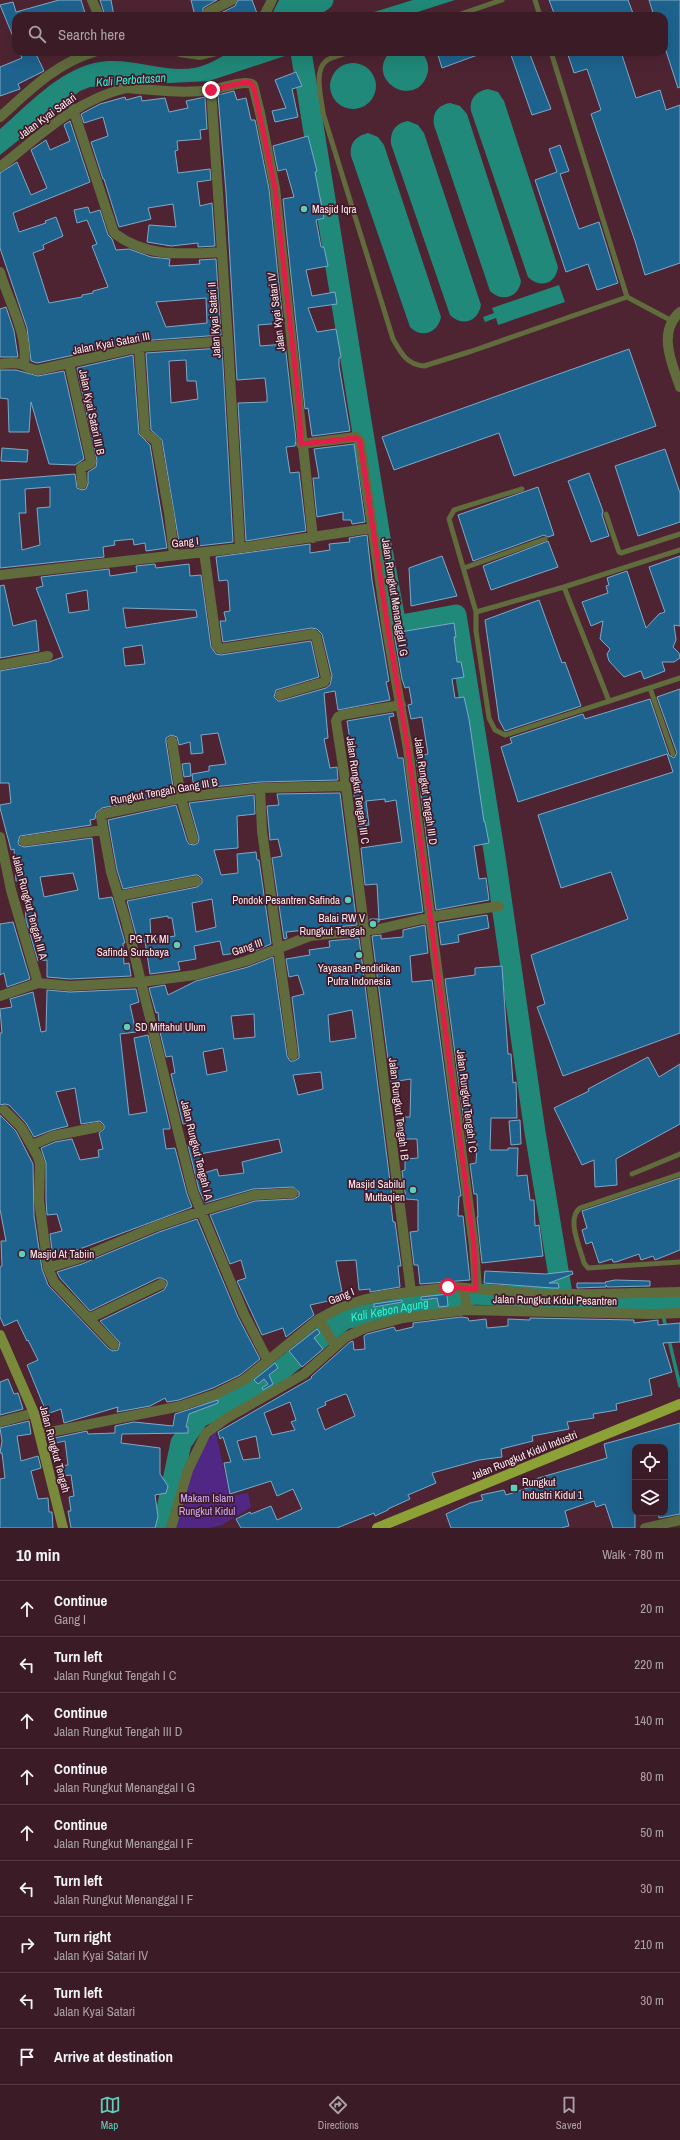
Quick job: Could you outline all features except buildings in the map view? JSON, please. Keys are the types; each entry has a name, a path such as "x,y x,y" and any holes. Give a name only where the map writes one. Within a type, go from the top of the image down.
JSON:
{"main road":[{"name":"Jalan Rungkut Tengah","path":"0,1335 34,1413 63,1528"},
{"name":"Jalan Rungkut Kidul Industri","path":"377,1528 680,1405"}],"street":[{"path":"92,0 96,12"},
{"path":"208,12 232,0"},
{"path":"266,12 272,0"},
{"path":"0,117 54,71 67,63 84,56"},
{"name":"Jalan Kyai Satari","path":"0,167 73,109 95,98 126,88 182,92 211,90 246,82 252,86"},
{"name":"Jalan Kyai Satari IV","path":"252,86 260,113 275,188 299,404 301,444 313,538"},
{"name":"Jalan Kyai Satari II","path":"211,90 240,548"},
{"path":"73,109 114,234 137,246 168,254 221,252"},
{"path":"0,272 6,293 20,328 25,353 24,365"},
{"path":"680,312 672,321 668,333 668,343 680,387"},
{"name":"Jalan Kyai Satari III","path":"0,364 14,363 24,365 32,370 38,370 139,347 228,341"},
{"path":"139,347 145,433 156,441 169,513 174,555"},
{"name":"Jalan Kyai Satari III B","path":"69,363 91,460 91,463 81,468 82,484"},
{"name":"Jalan Rungkut Menanggal I G","path":"301,444 356,438 359,439 394,669"},
{"name":"Gang I","path":"0,575 240,548 372,528"},
{"path":"204,552 217,646 220,649 313,634 316,636 326,678 324,682 280,695"},
{"path":"0,665 48,656"},
{"name":"Jalan Rungkut Tengah III D","path":"394,669 401,705 430,917"},
{"name":"Jalan Rungkut Tengah III C","path":"364,930 346,786 336,721 338,717 401,705"},
{"path":"172,741 181,798 193,839"},
{"name":"Rungkut Tengah Gang III B","path":"141,982 119,896 111,872 101,820 103,814 181,798 260,788 346,786"},
{"path":"260,788 262,831 294,1055"},
{"path":"24,841 103,830"},
{"name":"Jalan Rungkut Tengah III A","path":"0,837 11,890 38,983"},
{"path":"119,896 196,881"},
{"name":"Gang III","path":"0,996 38,983 70,986 141,982 195,975 246,961 310,936 379,929 430,917 499,906"},
{"name":"Jalan Rungkut Tengah I C","path":"430,917 474,1246 476,1289"},
{"name":"Jalan Rungkut Tengah I B","path":"364,930 410,1292"},
{"name":"Jalan Rungkut Tengah I A","path":"141,982 175,1111 193,1192 244,1314 268,1361"},
{"path":"4,1110 21,1127 32,1145 40,1163 39,1200 48,1268 54,1282 90,1318 114,1345"},
{"path":"32,1145 53,1136 98,1127"},
{"path":"48,1268 80,1258 157,1226 201,1211 254,1195 294,1193"},
{"path":"90,1318 160,1284"},
{"name":"Gang I","path":"40,1434 181,1406 216,1394 244,1380 341,1307 363,1300 448,1287 465,1290 476,1289 552,1295 680,1292"},
{"path":"465,1290 467,1307"},
{"name":"Jalan Rungkut Kidul Pesantren","path":"171,1528 188,1470 206,1433 227,1418 304,1374 346,1336 365,1328 403,1318 467,1307 652,1314 680,1313"},
{"path":"320,1322 335,1346"},
{"path":"0,1422 34,1413"},
{"path":"645,1528 680,1520"}],"lane":[{"path":"467,12 502,0"},
{"path":"535,0 539,12"},
{"path":"337,56 331,58 321,67 319,76 323,114 393,339 403,356 417,365 424,366 472,351 627,297"},
{"path":"552,56 627,297 672,321"},
{"path":"522,489 454,510 450,514 449,519 476,612 476,631 489,718 492,726 498,733 505,734 680,678"},
{"path":"606,514 619,552 621,553 680,534"},
{"path":"464,568 545,539"},
{"path":"476,612 564,587 680,550"},
{"path":"564,587 609,701"},
{"path":"650,688 673,754"},
{"path":"632,1174 680,1154"},
{"path":"680,1174 580,1208 575,1212 573,1220 584,1263 588,1268 680,1262"}],"green space":[{"name":"Makam Islam Rungkut Kidul","path":"215,1429 230,1496 248,1493 251,1507 222,1525 209,1528 176,1528 192,1469"}],"water":[{"path":"279,0 329,0 302,12 273,12"},
{"path":"413,0 455,0 418,12 374,12"},
{"name":"Kali Perbatasan","path":"223,56 285,56 209,81 90,87 80,91 0,155 0,129 44,90 80,67 106,61 132,62 182,69 199,67"},
{"path":"388,56 424,56 428,66 427,75 421,85 412,90 403,90 394,87 387,81 383,72 384,62"},
{"path":"348,63 358,63 366,67 372,73 376,81 376,91 372,99 366,105 358,109 348,109 340,105 334,99 330,91 330,81 334,73 340,67"},
{"path":"488,89 498,92 504,101 558,267 557,273 551,281 547,283 537,283 528,277 471,111 471,103 474,96"},
{"path":"450,103 460,106 467,114 521,281 520,287 517,291 509,296 500,297 490,291 434,125 434,117 437,110"},
{"path":"408,121 418,125 424,133 481,305 477,315 469,321 459,321 450,315 391,144 391,136 394,129 403,122"},
{"path":"368,133 378,137 384,145 441,317 436,327 428,332 419,333 410,327 351,156 351,147 354,141 360,136"},
{"path":"559,285 565,302 498,325 496,318 485,322 483,317 494,313 492,308"}],"waterway":[{"name":"Kali Perbatasan","path":"305,12 323,0"},
{"path":"302,56 381,544 396,626 456,615 495,857 535,1132 563,1300"},
{"name":"Kali Kebon Agung","path":"163,1528 181,1443 199,1417 236,1401 270,1379 344,1319 475,1294 598,1301 680,1302"},
{"path":"660,1302 666,1328"},
{"path":"669,1340 680,1386"}],"place":[{"name":"Masjid Iqra","path":"304,209"},
{"name":"Pondok Pesantren Safinda","path":"348,900"},
{"name":"Balai RW V Rungkut Tengah","path":"373,924"},
{"name":"PG TK MI Safinda Surabaya","path":"177,945"},
{"name":"Yayasan Pendidikan Putra Indonesia","path":"359,955"},
{"name":"SD Miftahul Ulum","path":"127,1027"},
{"name":"Masjid Sabilul Muttaqien","path":"413,1190"},
{"name":"Masjid At Tabiin","path":"22,1254"},
{"name":"Rungkut Industri Kidul 1","path":"514,1488"}],"route":[{"path":"211,90 246,82 251,83 254,88 275,188 277,217 299,404 301,444 356,438 360,441 372,528 408,749 474,1246 476,1289 448,1287"}]}
